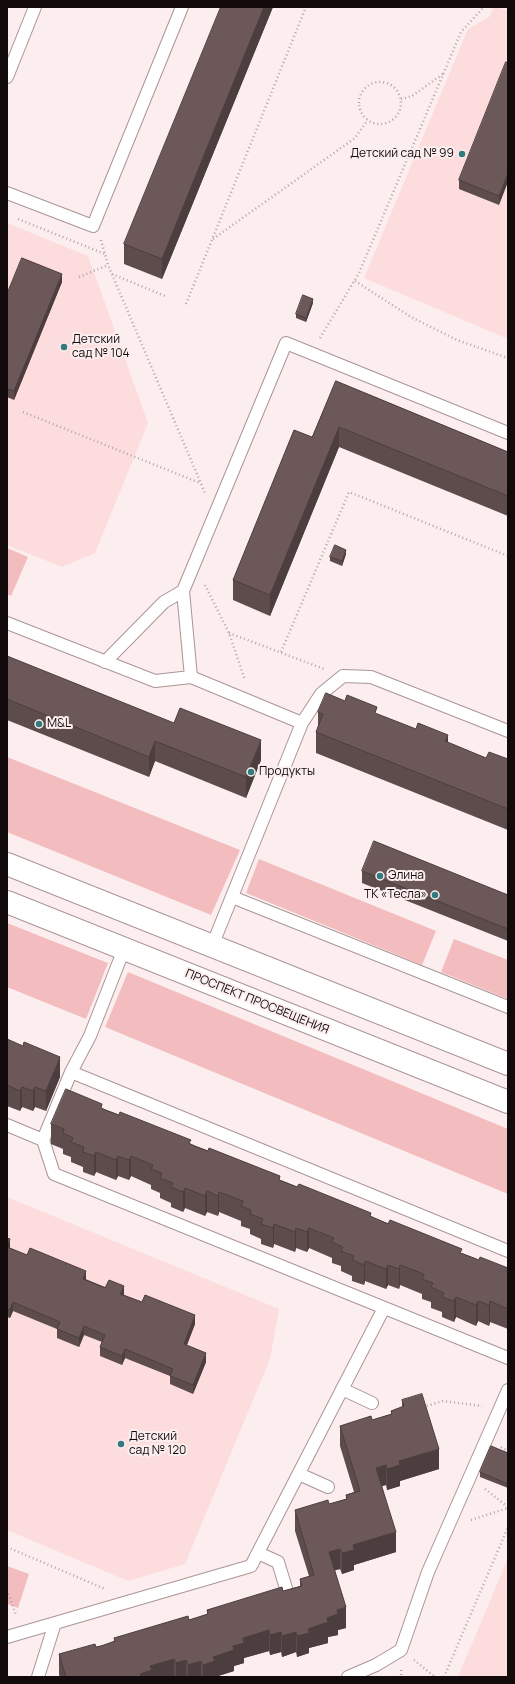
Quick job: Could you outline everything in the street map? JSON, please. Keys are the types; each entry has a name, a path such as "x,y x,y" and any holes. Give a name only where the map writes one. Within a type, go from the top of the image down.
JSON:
{"main road":[{"path":"7,864 508,1064"},
{"name":"ПРОСПЕКТ ПРОСВЕЩЕНИЯ","path":"7,902 508,1102"}],"lane":[{"path":"7,77 35,7"},
{"path":"7,193 94,226 182,7"},
{"path":"191,678 184,591 286,343 508,433"},
{"path":"105,662 164,602 184,591"},
{"path":"7,623 155,681 191,678 302,723"},
{"path":"212,946 302,723 321,694 343,676 370,677 508,731"},
{"path":"232,897 508,1008"},
{"path":"124,949 90,1036 71,1072 43,1140 54,1174 508,1358"},
{"path":"71,1072 508,1250"},
{"path":"7,1125 43,1140"},
{"path":"7,1637 251,1566 384,1308"},
{"path":"342,1389 372,1403"},
{"path":"348,1677 376,1665 401,1650 428,1572 508,1390"},
{"path":"299,1474 328,1487"},
{"path":"258,1552 278,1562 289,1598"},
{"path":"38,1677 55,1623"}],"path":[{"path":"186,304 306,7"},
{"path":"310,353 359,273 461,32 484,7"},
{"path":"401,99 412,96 444,74"},
{"path":"378,82 388,84 397,90 401,99 401,110 396,118 387,124 377,124 367,121 361,112 359,103 362,93 369,85 378,82"},
{"path":"212,240 355,138 367,121"},
{"path":"14,217 105,254"},
{"path":"94,226 102,241 111,274 215,515"},
{"path":"79,277 108,265"},
{"path":"111,274 165,296"},
{"path":"355,281 411,317 457,340 508,358"},
{"path":"23,412 201,483"},
{"path":"280,652 349,492 508,556"},
{"path":"195,563 229,633 253,703"},
{"path":"229,633 343,676"},
{"path":"421,1407 443,1401 500,1408"},
{"path":"470,1478 508,1508"},
{"path":"448,1528 508,1508"},
{"path":"444,1677 508,1527"},
{"path":"7,1547 131,1601"},
{"path":"7,1590 22,1632"},
{"path":"401,1650 435,1677"}],"shaded area":[{"name":"Детский сад № 99","path":"494,7 508,10 508,339 364,278 468,29 489,17"},
{"name":"Детский сад № 104","path":"7,223 88,256 148,423 95,553 62,567 7,545"},
{"path":"7,548 28,557 11,596 7,594"},
{"path":"7,757 240,850 211,915 7,832"},
{"path":"259,859 436,931 422,965 246,893"},
{"path":"7,923 108,963 86,1019 7,987"},
{"path":"454,939 508,960 508,999 441,972"},
{"path":"128,972 508,1129 508,1194 105,1027"},
{"name":"Детский сад № 120","path":"7,1197 279,1309 270,1359 185,1564 128,1581 7,1530"},
{"path":"508,1558 508,1677 458,1677"},
{"path":"7,1566 29,1574 18,1608 7,1604"}],"building":[{"path":"221,7 264,7 162,259 124,244"},
{"path":"506,62 508,63 508,173 499,196 459,180"},
{"path":"22,258 62,274 14,391 7,389 7,294"},
{"path":"303,295 313,299 306,318 296,314"},
{"path":"336,381 508,452 508,496 339,427 270,595 233,580 294,430 312,437"},
{"path":"335,545 346,550 342,561 330,557"},
{"path":"7,656 174,723 180,708 261,740 246,777 155,741 149,757 7,699"},
{"path":"326,693 345,701 347,695 377,707 375,713 416,729 418,723 448,735 445,741 486,758 489,752 508,759 508,809 316,732 323,714 318,712"},
{"name":"ТК «Тесла»","path":"374,841 508,895 508,929 362,871"},
{"path":"7,1039 23,1046 24,1042 60,1057 46,1091 35,1087 33,1091 22,1087 20,1091 7,1085"},
{"path":"66,1089 102,1104 101,1108 105,1110 119,1115 120,1112 191,1140 189,1143 194,1146 208,1151 209,1148 280,1176 279,1180 297,1187 299,1184 371,1213 370,1216 388,1224 390,1220 462,1249 460,1253 479,1260 480,1257 508,1268 508,1309 490,1301 489,1305 478,1301 476,1305 456,1297 454,1301 442,1297 444,1293 431,1287 433,1283 422,1279 424,1274 400,1265 399,1269 388,1265 386,1269 365,1261 364,1265 352,1260 354,1256 341,1251 343,1247 332,1242 334,1238 309,1228 307,1232 296,1228 295,1232 274,1224 273,1228 261,1224 263,1219 250,1214 251,1210 241,1206 243,1201 219,1192 218,1196 207,1191 205,1196 185,1188 183,1192 171,1187 173,1183 160,1178 162,1173 151,1169 153,1165 131,1156 129,1160 118,1156 116,1160 96,1152 94,1156 83,1152 84,1147 71,1142 73,1138 63,1133 64,1129 51,1124"},
{"path":"7,1238 10,1239 7,1247"},
{"path":"7,1247 27,1255 30,1248 86,1271 83,1279 105,1288 109,1280 124,1286 120,1294 142,1302 145,1295 195,1315 184,1344 206,1353 193,1385 170,1376 173,1369 125,1349 122,1356 100,1347 105,1335 84,1326 79,1338 57,1329 60,1322 13,1302 10,1310 7,1309"},
{"path":"422,1394 439,1449 399,1461 400,1465 387,1469 386,1465 376,1468 396,1532 353,1545 354,1550 342,1553 340,1549 329,1552 346,1607 337,1610 338,1614 327,1618 328,1622 308,1629 309,1633 297,1636 296,1632 282,1636 281,1632 270,1635 269,1630 243,1638 244,1643 233,1646 234,1650 213,1657 215,1661 203,1665 201,1661 188,1665 186,1660 176,1663 174,1659 150,1666 152,1670 140,1674 141,1677 66,1677 59,1654 95,1644 96,1647 101,1646 115,1641 114,1638 188,1616 189,1620 208,1614 207,1610 282,1587 283,1591 302,1586 300,1579 314,1575 295,1510 328,1500 329,1504 347,1499 346,1495 360,1491 340,1426 371,1416 372,1420 392,1414 391,1411 404,1406 402,1400"},
{"path":"491,1446 508,1453 508,1484 480,1472"}],"place":[{"name":"Детский сад № 99","path":"462,154"},
{"name":"Детский сад № 104","path":"64,347"},
{"name":"M&L","path":"39,724"},
{"name":"Продукты","path":"251,772"},
{"name":"Элина","path":"380,876"},
{"name":"ТК «Тесла»","path":"435,895"},
{"name":"Детский сад № 120","path":"121,1444"}]}
